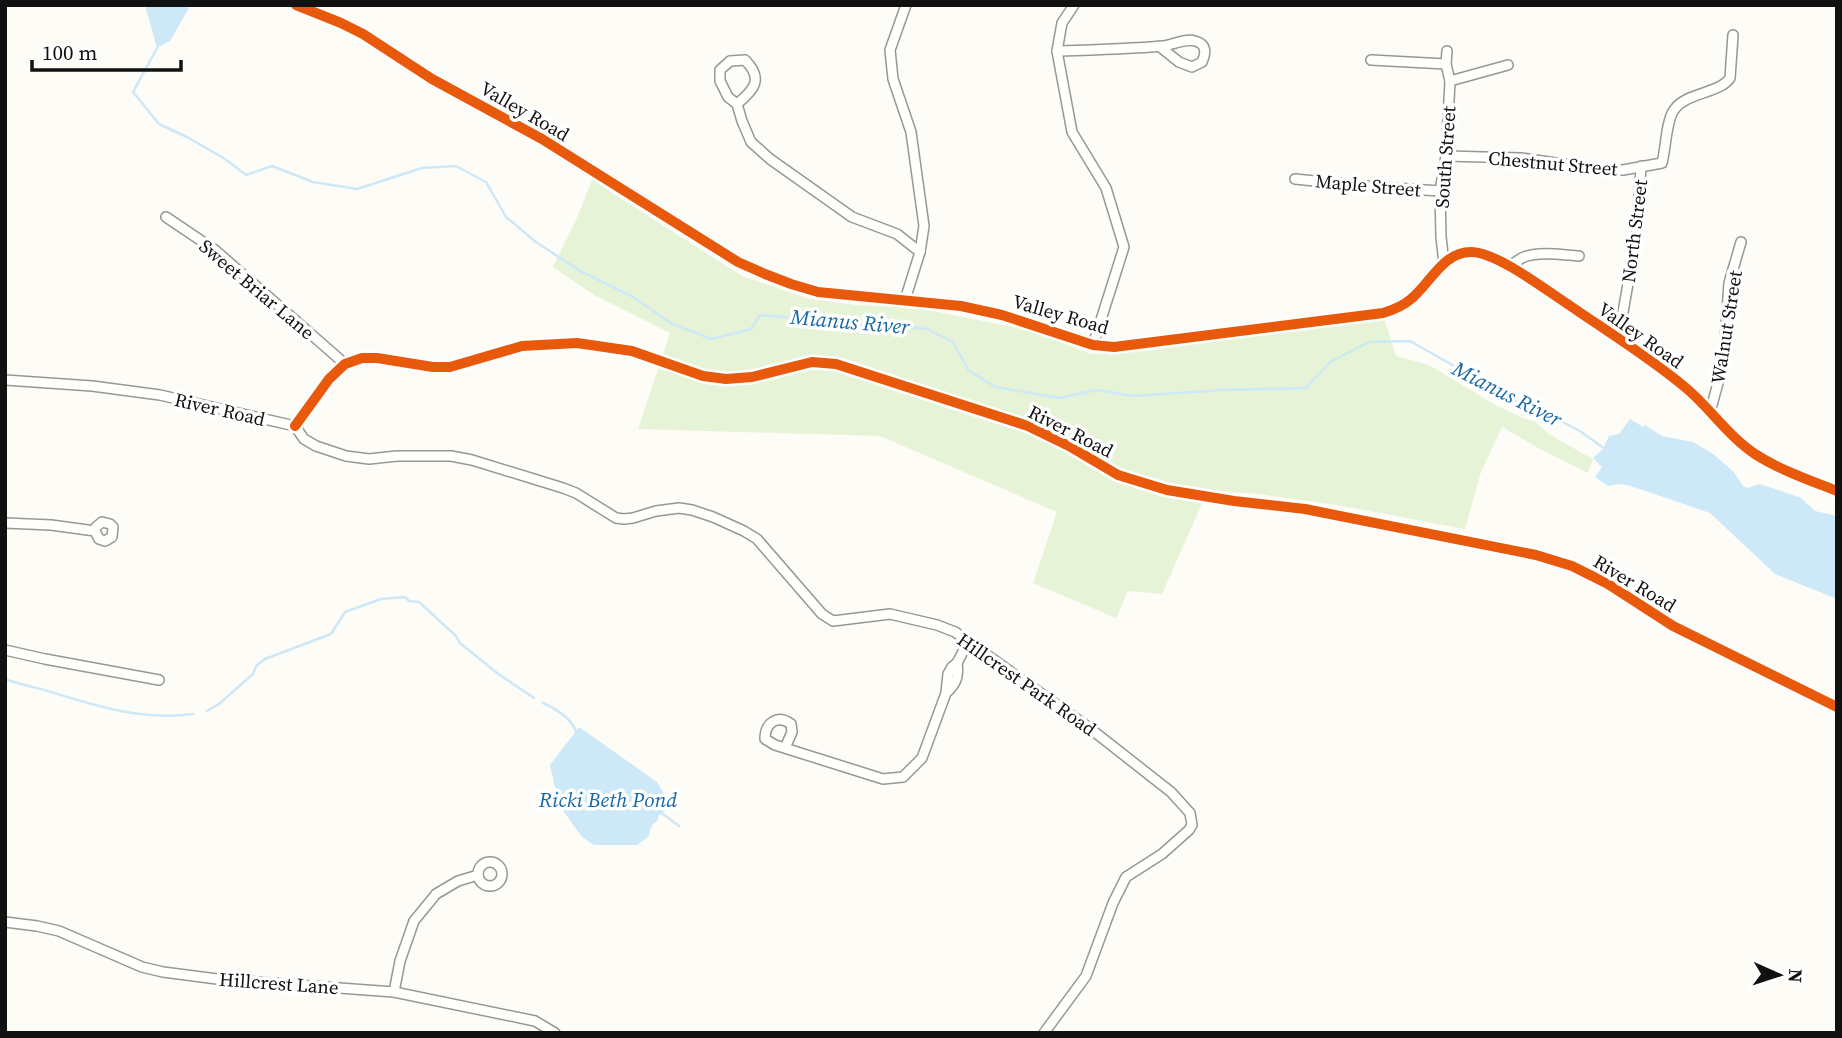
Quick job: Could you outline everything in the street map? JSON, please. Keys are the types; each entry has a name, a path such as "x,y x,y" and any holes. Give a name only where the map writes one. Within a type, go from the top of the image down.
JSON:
{"street":[{"name":"Valley Road","path":"296,5 363,34 432,79 542,139 738,262 818,292 961,306 1002,315 1093,345 1114,347 1382,313 1411,300 1444,263 1459,254 1472,252 1490,256 1613,335 1687,389 1731,435 1753,453 1776,466 1837,491"},
{"path":"905,300 920,252 924,226 911,132 893,79 890,50 906,5"},
{"path":"1074,5 1062,23 1057,51 1072,132 1106,188 1124,247 1093,345"},
{"name":"Chestnut Street","path":"1446,156 1521,158 1623,170 1662,163 1675,107 1727,83 1730,78 1733,35"},
{"path":"1057,51 1159,46 1187,40 1197,41 1206,49 1202,62 1192,67 1178,62 1159,46"},
{"name":"South Street","path":"1444,263 1440,191 1446,156 1450,81 1446,64 1447,51"},
{"path":"737,104 751,92 755,81 754,68 745,60 730,61 720,70 720,81 728,97 737,104 751,142 770,159 852,217 897,234 920,252"},
{"path":"1371,60 1446,64"},
{"path":"1450,81 1508,65"},
{"name":"North Street","path":"1613,335 1622,318 1637,232 1641,166"},
{"name":"Maple Street","path":"1296,179 1440,191"},
{"name":"Sweet Briar Lane","path":"166,217 215,250 345,364"},
{"name":"Walnut Street","path":"1710,412 1720,376 1728,284 1741,242"},
{"path":"1509,267 1529,256 1579,257"},
{"name":"River Road","path":"345,364 362,358 377,358 433,368 450,367 522,346 577,343 632,351 703,376 726,379 752,377 812,362 836,364 1028,426 1118,475 1167,490 1319,512 1536,555 1572,566 1608,584 1673,626 1837,707"},
{"path":"295,426 329,379 345,364"},
{"name":"River Road","path":"5,380 70,384 160,395 295,426"},
{"name":"Hillcrest Park Road","path":"295,426 304,439 346,456 369,459 451,456 472,460 576,493 616,518 633,518 671,508 692,510 723,522 757,540 822,614 833,621 890,614 955,632 1148,773 1171,792 1190,813 1192,825 1186,834 1162,854 1126,877 1113,903 1086,976 1044,1033"},
{"path":"5,523 95,531"},
{"path":"785,748 883,779 903,777 922,758 946,692 948,674 968,642"},
{"path":"5,650 159,680"},
{"path":"394,992 400,961 414,921 436,894 458,881 478,875"},
{"name":"Hillcrest Lane","path":"5,922 59,931 142,967 163,972 217,979 394,992 535,1021 555,1033"}],"green space":[{"path":"592,180 742,276 810,299 856,305 913,307 1023,329 1092,354 1144,351 1384,318 1396,356 1429,365 1497,406 1536,422 1550,435 1593,459 1588,473 1502,427 1481,472 1465,529 1337,505 1208,490 1162,594 1128,591 1116,618 1033,583 1057,512 880,436 638,429 670,333 594,295 553,267"}],"water":[{"path":"145,5 185,5 189,8 170,41 157,48"},
{"path":"1630,419 1662,436 1693,442 1733,471 1747,488 1760,484 1781,491 1801,498 1815,511 1837,518 1837,599 1775,574 1710,513 1631,486 1608,486 1595,477 1602,467 1593,458 1603,449 1609,436 1619,434"},
{"name":"Ricki Beth Pond","path":"579,727 657,782 667,799 667,809 658,816 648,837 637,845 594,845 582,837 558,800 550,765"}],"waterway":[{"name":"Mianus River","path":"157,48 133,92 159,124 225,159 246,175 272,166 313,182 357,189 422,168 456,166 486,182 506,217 536,242 580,271 633,297 671,323 711,339 751,329 760,315 927,329 953,342 969,371 996,387 1059,398 1097,390 1132,396 1306,388 1330,362 1369,342 1410,341 1501,396 1526,403 1580,431 1605,449"},
{"path":"207,711 253,674 256,666 265,659 331,634 345,612 381,599 405,597 409,601 419,602 456,636 460,643 534,698"},
{"path":"5,679 120,711 174,716 193,714"},
{"path":"543,703 567,718 576,732"},
{"path":"659,811 679,826"}],"cycle path":[{"path":"296,5 363,34 432,79 542,139 738,262 818,292 961,306 1002,315 1093,345 1114,347 1383,313 1408,301 1453,257 1462,253 1483,254 1522,273 1658,366 1695,396 1736,439 1755,454 1785,470 1837,491"},
{"path":"295,426 329,379 345,364 362,358 450,367 522,346 577,343 632,351 703,376 726,379 752,377 812,362 836,364 1028,426 1118,475 1167,490 1305,509 1536,555 1572,566 1608,584 1673,626 1837,707"}]}
